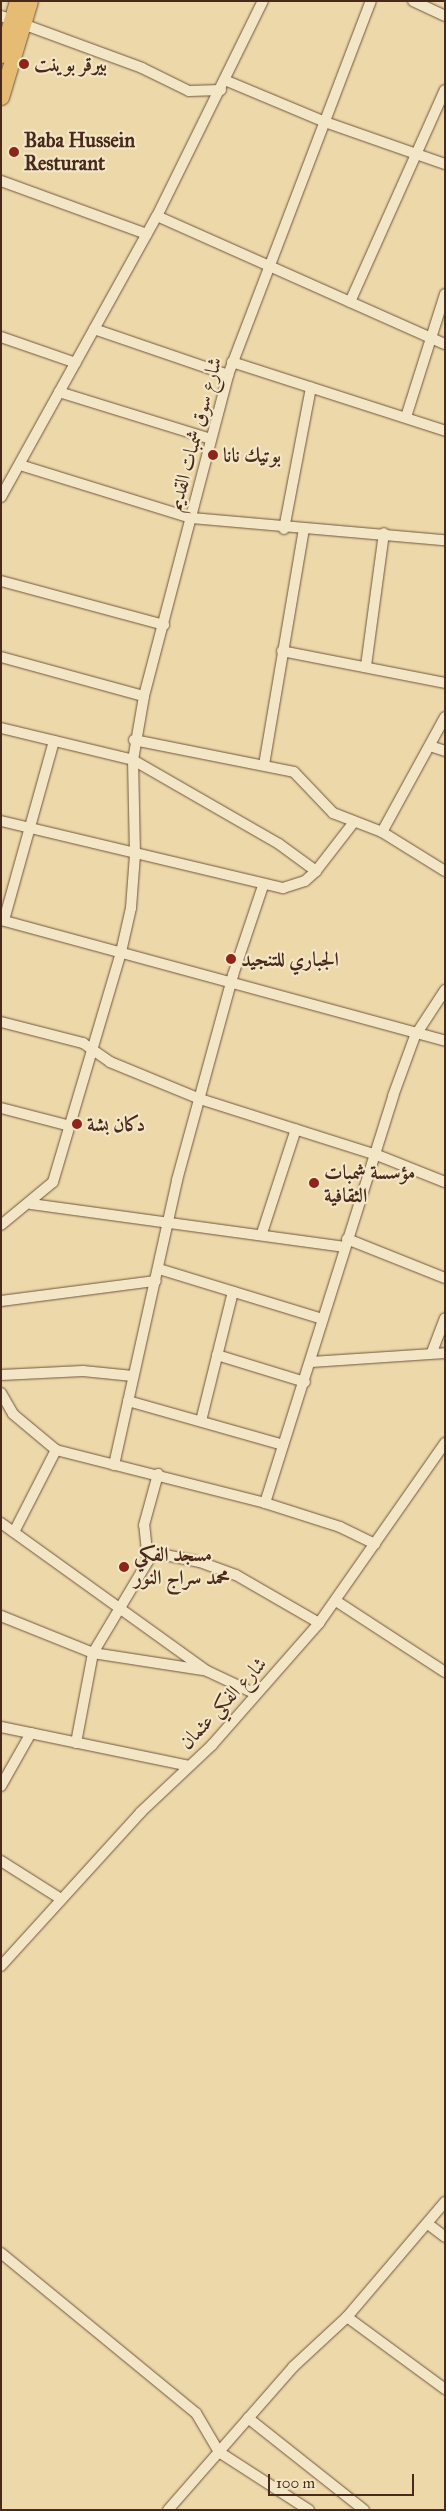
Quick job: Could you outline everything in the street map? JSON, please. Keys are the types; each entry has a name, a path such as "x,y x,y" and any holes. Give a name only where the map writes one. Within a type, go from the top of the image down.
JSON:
{"highway":[{"path":"1,55 17,1"},
{"path":"1,97 12,20 30,1"}],"street":[{"path":"1,497 157,216 227,80 262,1"},
{"name":"شارع سوق شمبات القديم","path":"1,1225 31,1204 52,1182 70,1126 122,952 131,908 135,855 134,740 228,375 371,1"},
{"path":"413,1 445,16"},
{"path":"12,20 142,68 189,91 221,90"},
{"path":"227,80 326,122 445,164"},
{"path":"350,302 445,90"},
{"path":"1,181 147,234"},
{"path":"157,216 445,344"},
{"path":"406,417 445,294"},
{"path":"94,329 228,375"},
{"path":"1,337 76,363"},
{"path":"232,362 445,431"},
{"path":"284,529 311,388"},
{"path":"59,392 211,439"},
{"path":"20,465 191,518 284,529 384,533 445,540"},
{"path":"264,765 304,529"},
{"path":"366,666 384,533"},
{"path":"1,581 164,625"},
{"path":"282,651 445,682"},
{"path":"1,657 144,696"},
{"path":"382,832 445,717"},
{"path":"1,728 133,760 279,844 316,871"},
{"path":"134,740 264,765 302,776 318,801 354,822 382,832 445,871"},
{"path":"54,741 3,920 415,1036 445,1041"},
{"path":"430,746 445,751"},
{"path":"1,821 262,886 296,885 316,871 354,822"},
{"path":"114,1465 133,1376 200,1099 230,983 262,886"},
{"path":"265,1504 305,1382 346,1243 415,1036 445,990"},
{"path":"1,1022 83,1043 92,1053 200,1099 377,1154 445,1182"},
{"path":"1,1108 70,1126"},
{"path":"262,1234 296,1129"},
{"path":"31,1204 346,1243 445,1278"},
{"path":"159,1269 323,1319"},
{"path":"1,1301 156,1281"},
{"path":"201,1421 233,1292"},
{"path":"432,1352 445,1318"},
{"path":"311,1362 432,1352 445,1353"},
{"path":"217,1355 305,1382"},
{"path":"1,1374 83,1371 133,1376"},
{"path":"1,1393 13,1414 56,1450 158,1474 265,1504 375,1544"},
{"path":"128,1401 283,1445"},
{"path":"1,1414 13,1414"},
{"name":"شارع الفكي عثمان","path":"1,1966 61,1899 256,1694 319,1623 336,1602 445,1443"},
{"path":"14,1532 56,1450"},
{"path":"76,1743 93,1653 145,1571 150,1552 144,1525 158,1474"},
{"path":"1,1523 122,1608 207,1671 256,1694"},
{"path":"150,1552 200,1562 236,1575 319,1623"},
{"path":"336,1602 445,1672"},
{"path":"1,1616 93,1653 207,1671"},
{"path":"1,1727 188,1766"},
{"path":"1,1786 31,1734"},
{"path":"1,1861 61,1899"},
{"path":"168,2510 248,2418 347,2317 445,2202"},
{"path":"428,2224 445,2237"},
{"path":"1,2253 196,2413 219,2452 309,2510"},
{"path":"347,2317 445,2389"},
{"path":"248,2418 364,2510"}],"place":[{"name":"بيرقر بوينت","path":"24,64"},
{"name":"Baba Hussein Resturant","path":"14,152"},
{"name":"بوتيك نانا","path":"213,455"},
{"name":"الجباري للتنجيد","path":"231,959"},
{"name":"دكان بشة","path":"77,1124"},
{"name":"مؤسسة شمبات الثقافية","path":"314,1183"},
{"name":"مسجد الفكي محمد سراج النور","path":"124,1567"}]}
